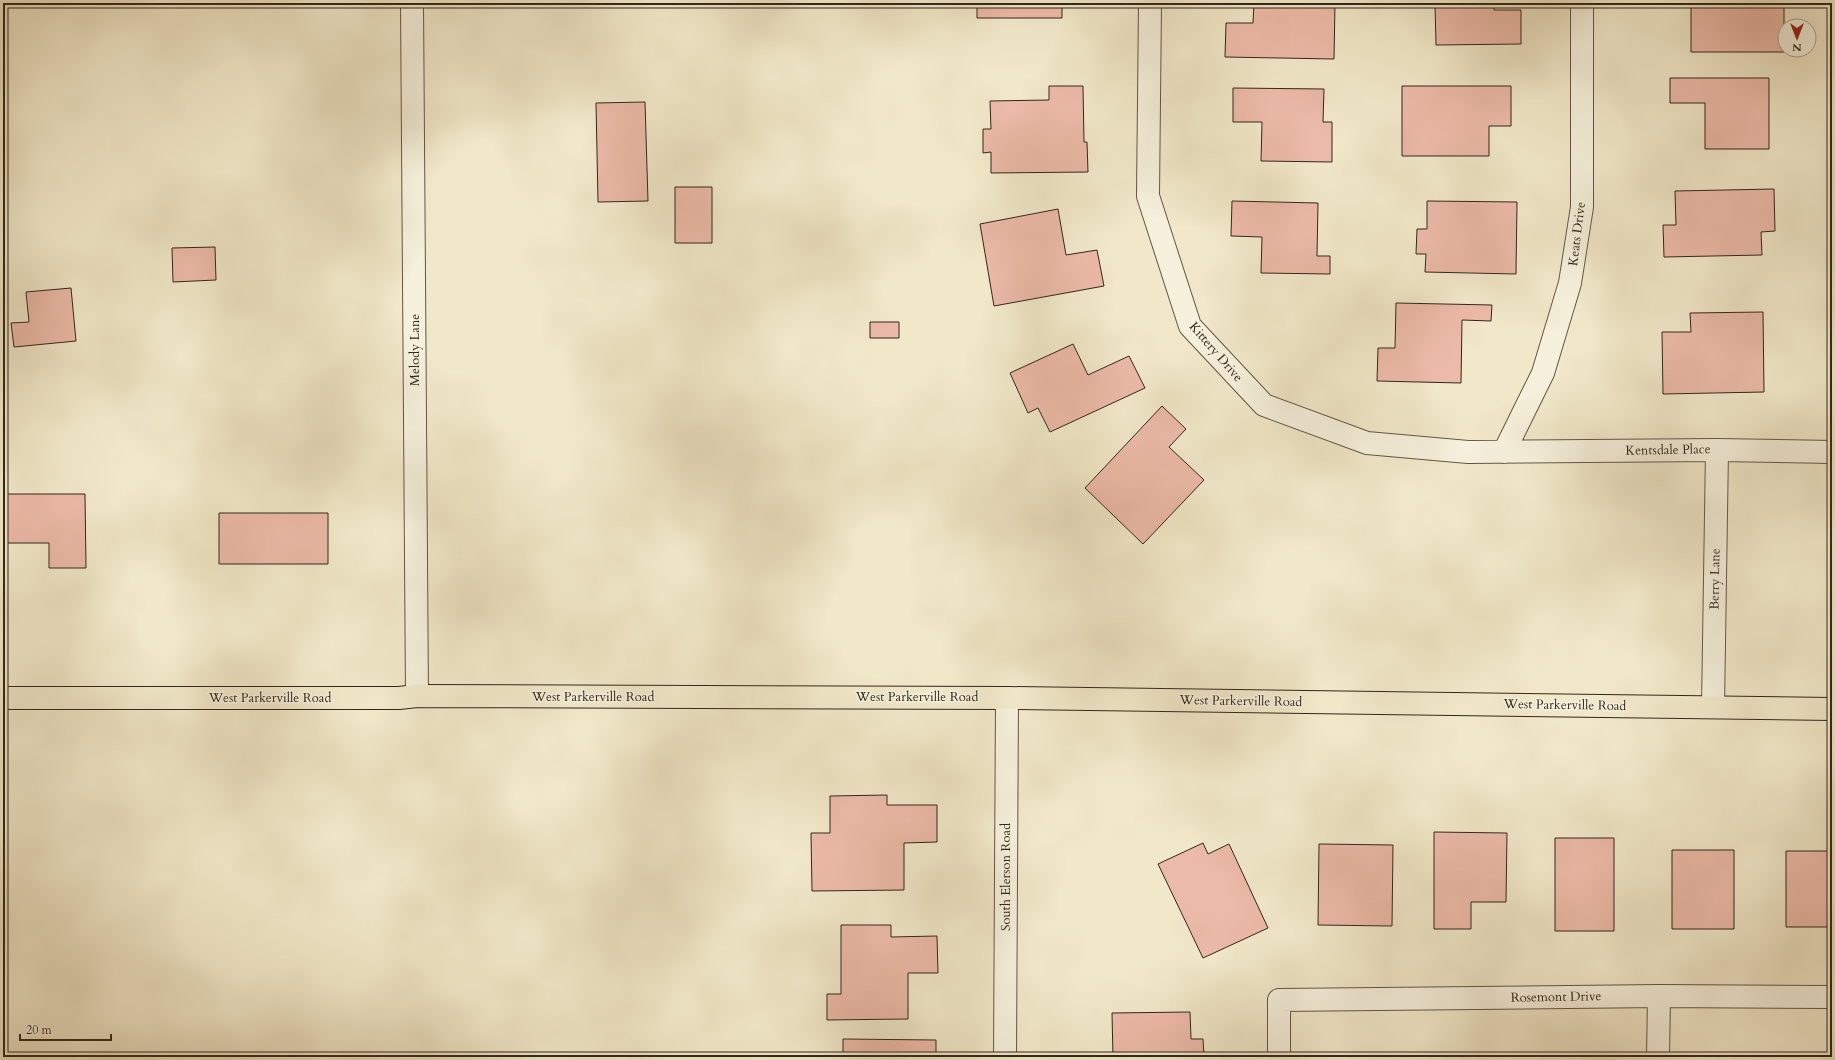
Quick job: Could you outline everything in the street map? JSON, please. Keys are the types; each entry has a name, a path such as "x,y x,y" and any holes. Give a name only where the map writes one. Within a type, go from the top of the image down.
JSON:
{"main road":[{"name":"West Parkerville Road","path":"3,698 399,698 418,696 1007,698 1832,709"}],"street":[{"name":"Melody Lane","path":"412,3 418,696"},
{"name":"Kittery Drive","path":"1150,3 1148,196 1190,326 1264,405 1367,443 1468,452 1504,452"},
{"name":"Keats Drive","path":"1504,452 1544,374 1570,283 1582,207 1582,3"},
{"name":"Kentsdale Place","path":"1504,452 1717,450 1832,452"},
{"name":"Berry Lane","path":"1713,707 1717,450"},
{"name":"South Elerson Road","path":"1004,1057 1007,698"},
{"name":"Rosemont Drive","path":"1279,1057 1279,1000 1659,996 1832,997"},
{"path":"1658,1057 1659,996"}],"building":[{"path":"183,3 242,3 242,6 183,6"},
{"path":"977,3 1062,3 1062,18 977,18"},
{"path":"1254,3 1335,3 1334,59 1225,57 1226,23 1253,23"},
{"path":"1435,3 1494,3 1494,10 1521,10 1521,44 1436,45"},
{"path":"1659,3 1784,3 1784,18 1777,18 1777,52 1691,52 1691,6 1659,6"},
{"path":"1670,78 1769,78 1769,149 1705,149 1705,103 1670,103"},
{"path":"1049,86 1083,86 1084,142 1087,142 1088,172 991,173 991,152 983,153 983,129 991,129 990,101 1049,100"},
{"path":"1402,86 1511,86 1511,126 1489,126 1489,156 1402,156"},
{"path":"1233,88 1324,89 1323,122 1332,122 1332,162 1261,161 1262,122 1233,122"},
{"path":"645,102 648,201 598,202 596,103"},
{"path":"675,187 712,187 712,243 675,243"},
{"path":"1774,189 1775,231 1761,232 1762,255 1664,257 1663,225 1676,225 1675,191"},
{"path":"1232,201 1318,203 1317,256 1330,256 1330,274 1261,273 1262,237 1231,236"},
{"path":"1427,201 1517,202 1516,274 1425,272 1426,254 1416,254 1417,229 1427,229"},
{"path":"1058,209 1066,255 1097,250 1104,286 994,306 980,224"},
{"path":"215,247 216,280 173,282 172,248"},
{"path":"71,288 76,341 14,347 11,323 29,322 26,292"},
{"path":"1396,303 1492,305 1491,321 1462,320 1461,383 1377,381 1378,348 1395,348"},
{"path":"1763,312 1764,392 1663,394 1662,332 1691,332 1690,313"},
{"path":"870,322 899,322 899,338 870,338"},
{"path":"1073,344 1088,375 1129,356 1145,388 1050,432 1038,408 1028,413 1010,373"},
{"path":"1162,406 1186,429 1169,447 1204,480 1143,544 1085,488"},
{"path":"5,494 85,494 86,568 49,568 49,543 5,543"},
{"path":"219,513 328,513 328,564 219,564"},
{"path":"887,795 887,805 937,805 937,842 904,843 904,890 812,891 811,833 830,833 830,796"},
{"path":"1434,832 1507,833 1506,902 1471,902 1471,929 1434,929"},
{"path":"1555,838 1614,838 1614,931 1555,931"},
{"path":"1203,843 1208,854 1229,844 1268,928 1203,958 1158,864"},
{"path":"1319,844 1393,845 1392,926 1318,925"},
{"path":"1672,850 1734,850 1734,929 1672,929"},
{"path":"1786,851 1832,851 1832,927 1786,927"},
{"path":"841,925 891,925 891,937 937,936 938,973 908,973 908,1019 827,1020 827,994 841,994"},
{"path":"1190,1012 1191,1039 1203,1039 1204,1057 1113,1057 1112,1013"},
{"path":"843,1039 936,1040 936,1057 843,1057"}]}
